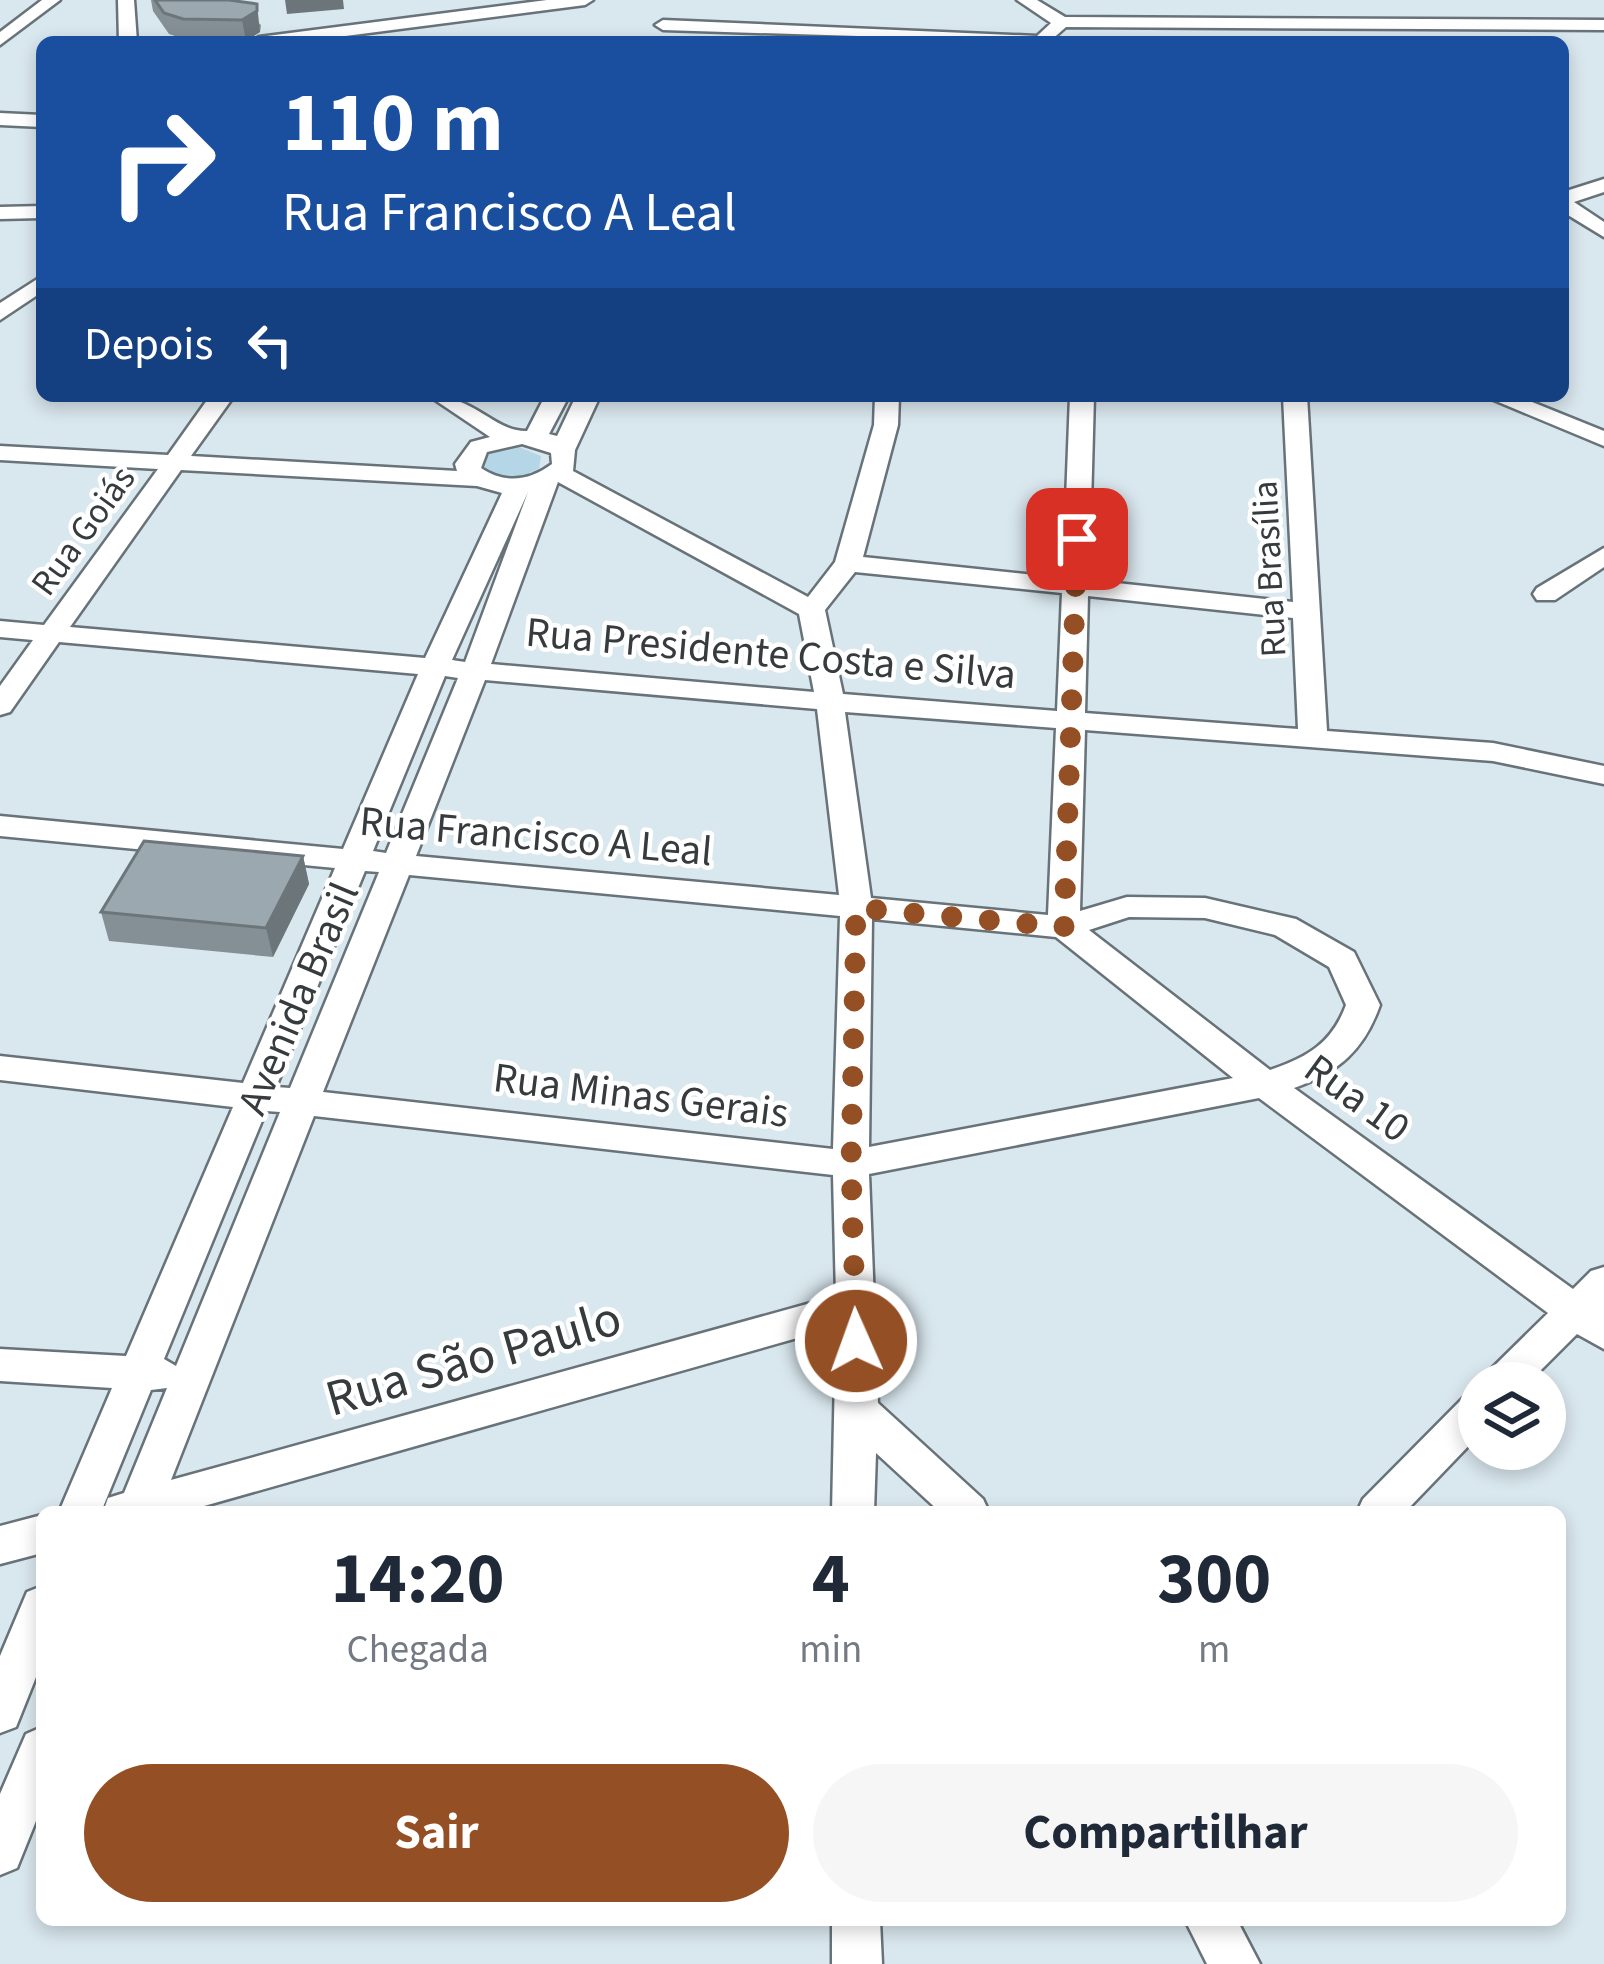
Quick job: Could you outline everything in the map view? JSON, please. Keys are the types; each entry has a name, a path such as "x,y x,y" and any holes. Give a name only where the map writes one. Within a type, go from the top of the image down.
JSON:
{"street":[{"path":"0,19 25,0"},
{"path":"0,40 52,0"},
{"path":"126,0 128,36"},
{"path":"306,36 585,0"},
{"path":"669,0 662,34 786,36"},
{"path":"684,34 690,0"},
{"path":"1025,0 1062,22 1600,25"},
{"path":"1243,0 1254,20"},
{"path":"1389,0 1402,21"},
{"path":"1575,0 1600,25"},
{"path":"1247,36 1254,20"},
{"path":"1463,36 1474,21"},
{"path":"1046,36 1062,22"},
{"path":"0,119 36,121"},
{"path":"1569,186 1599,188"},
{"path":"1569,199 1599,188"},
{"path":"1569,205 1604,231"},
{"path":"0,208 36,207"},
{"path":"3,307 36,286"},
{"name":"Rua Goiás","path":"0,706 218,402"},
{"path":"451,402 508,438"},
{"path":"546,472 535,438 553,402"},
{"name":"Avenida Brasil","path":"83,1506 436,665 585,402"},
{"path":"853,1506 858,1410 851,1164 856,908 830,702 812,610 848,563 886,425 887,402"},
{"path":"1064,927 1082,402"},
{"name":"Rua Brasília","path":"1295,402 1313,738"},
{"path":"1511,402 1604,439"},
{"path":"478,479 467,464 470,455 508,438 535,438"},
{"path":"0,453 478,479 546,472 591,487 812,610"},
{"name":"Avenida Brasil","path":"134,1506 192,1376 476,668 546,472"},
{"path":"1546,593 1604,556"},
{"path":"848,563 1305,611"},
{"name":"Rua Presidente Costa e Silva","path":"0,628 830,702 1492,752 1604,775"},
{"name":"Rua Francisco A Leal","path":"0,826 1064,927"},
{"name":"Rua Minas Gerais","path":"0,1068 851,1164 1265,1084 1315,1070 1354,1037 1363,1005 1342,960 1285,927 1205,908 1127,908 1064,927"},
{"name":"Rua 10","path":"1064,927 1265,1084 1588,1322"},
{"path":"1532,1362 1588,1322 1604,1282"},
{"name":"Rua São Paulo","path":"146,1506 855,1306"},
{"path":"0,1365 192,1376"},
{"path":"858,1410 962,1506"},
{"path":"1384,1506 1458,1430"},
{"path":"0,1545 36,1536"},
{"path":"0,1712 36,1621"},
{"path":"0,1851 36,1764"},
{"path":"856,1926 857,1964"},
{"path":"1213,1926 1235,1964"}],"shaded area":[{"path":"514,445 541,456 539,468 508,478 476,468 487,447"}],"building":[{"path":"155,0 229,0 257,4 257,11 242,20 183,19 164,13"},
{"path":"144,841 303,856 266,928 101,912"}],"route":[{"path":"856,1341 851,1164 856,908 1064,927 1077,539"}]}
